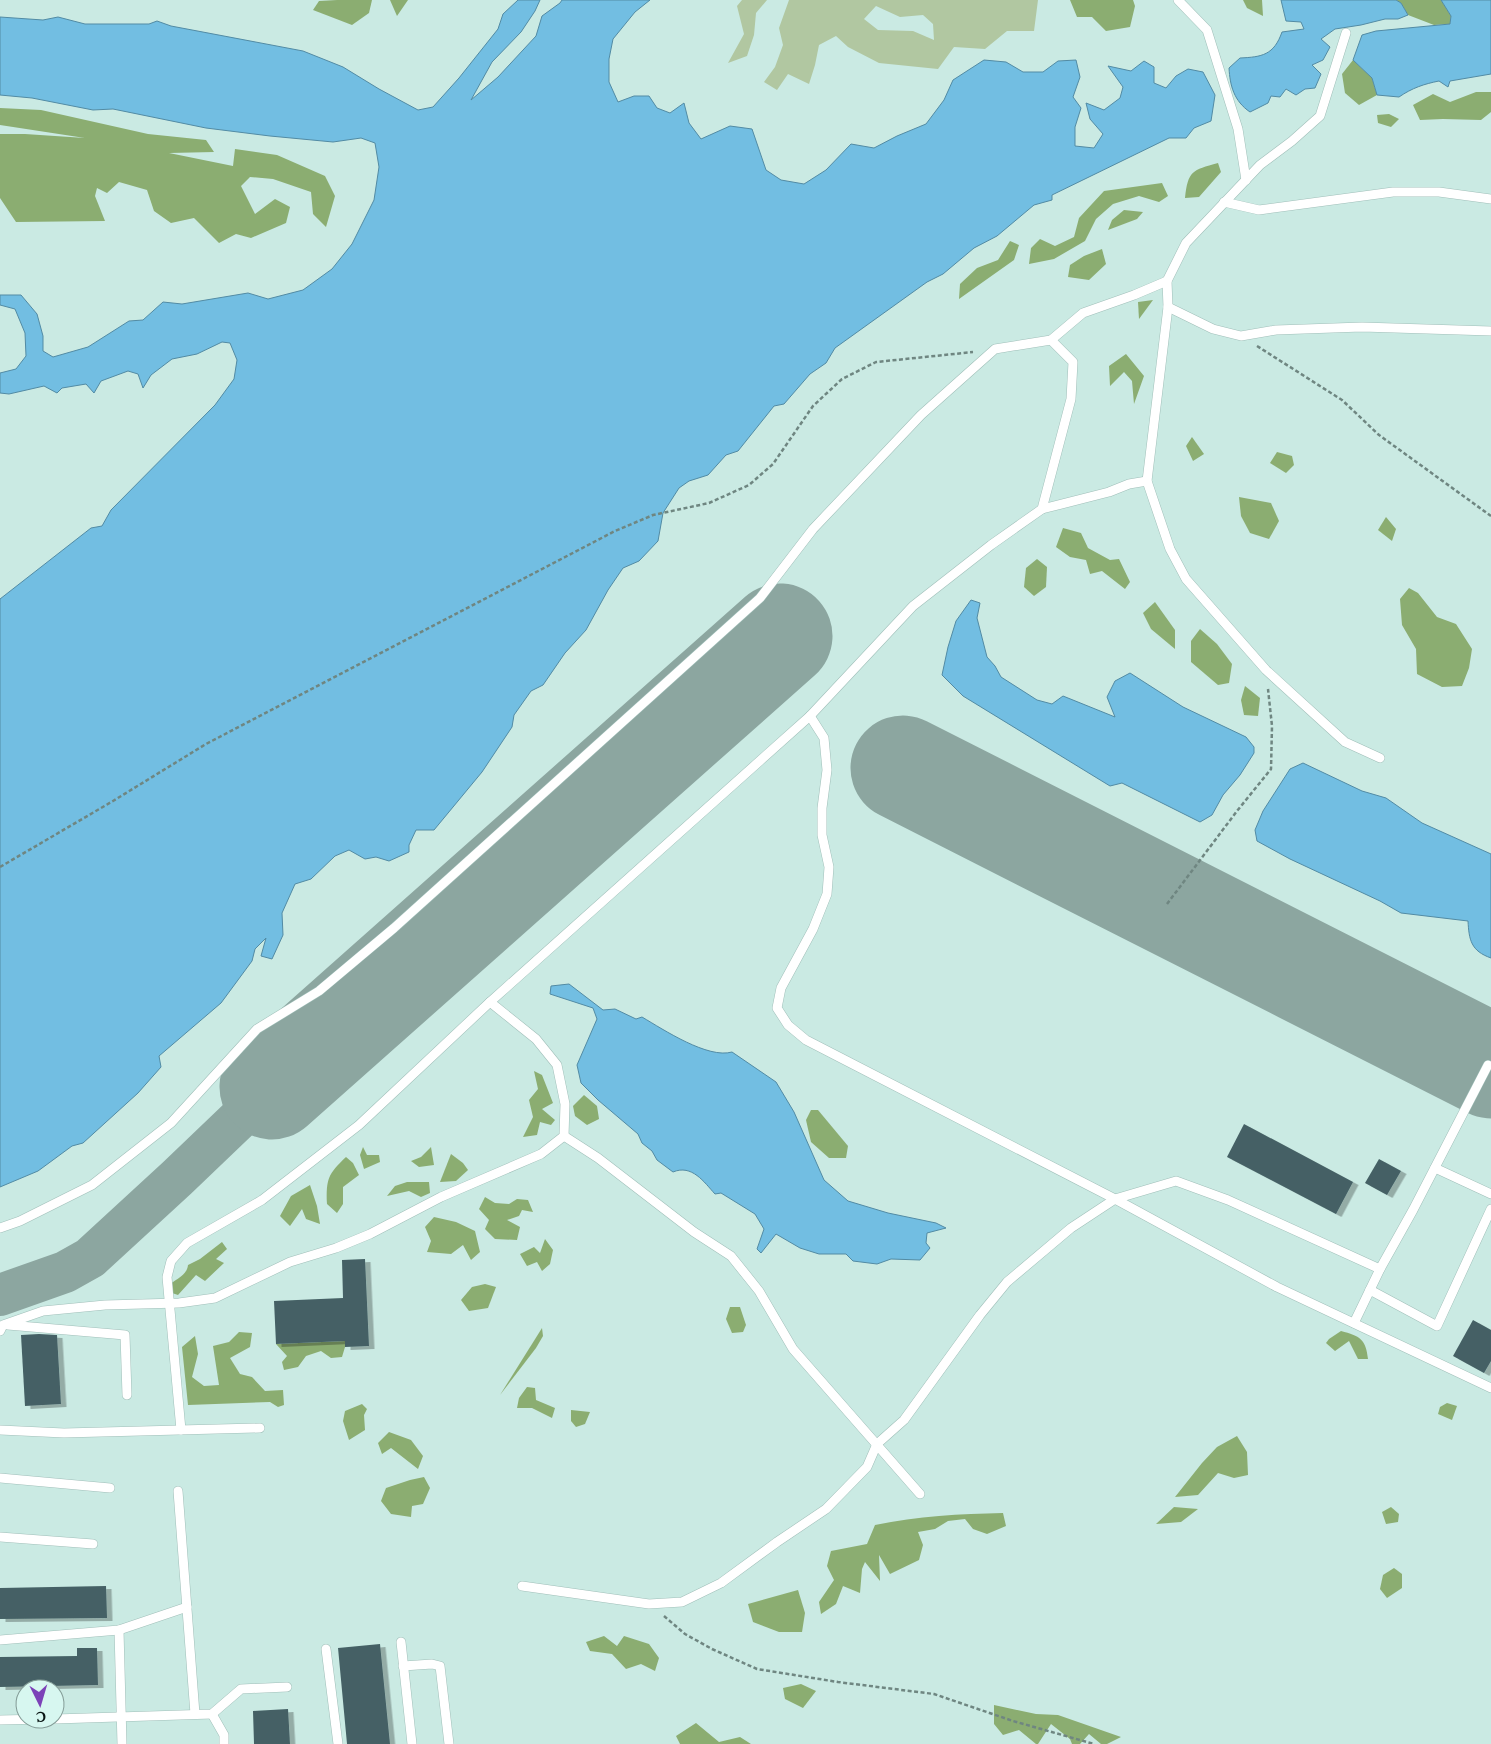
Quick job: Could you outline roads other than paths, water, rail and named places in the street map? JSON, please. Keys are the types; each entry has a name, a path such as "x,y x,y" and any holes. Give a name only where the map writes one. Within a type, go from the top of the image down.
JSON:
{"lane":[{"path":"1178,0 1207,30 1238,129 1246,180"},
{"path":"1346,33 1320,116 1292,141 1260,164 1224,202 1186,243 1167,281 1168,307 1147,481 1170,549 1186,579 1266,670 1345,742 1380,758"},
{"path":"1224,202 1259,210 1393,192 1439,192 1491,199"},
{"path":"0,1228 20,1221 92,1185 171,1123 257,1029 319,992 394,928 760,598 813,529 921,415 995,349 1051,340 1083,313 1167,281"},
{"path":"1168,307 1213,329 1241,336 1276,330 1362,327 1491,332"},
{"path":"1042,509 1071,399 1073,362 1051,340"},
{"path":"181,1430 167,1277 172,1261 187,1243 262,1200 359,1126 490,1002 810,716 913,606 1042,509 1109,492 1129,484 1147,481"},
{"path":"810,716 824,738 827,770 822,808 822,835 829,868 827,894 813,929 781,988 777,1008 788,1025 806,1040 1115,1199 1277,1287 1491,1388"},
{"path":"490,1002 536,1039 557,1065 565,1104 564,1136"},
{"path":"1354,1323 1380,1269 1488,1065"},
{"path":"1,1328 43,1311 105,1304 169,1303 215,1298 290,1262 336,1248 370,1234 441,1196 541,1154 564,1136"},
{"path":"564,1136 598,1158 694,1232 731,1256 759,1290 792,1349 920,1494"},
{"path":"1435,1168 1491,1194"},
{"path":"522,1586 649,1604 682,1602 721,1583 826,1509 867,1467 877,1444 904,1420 980,1315 1008,1282 1071,1228 1115,1199 1176,1181 1228,1200 1380,1269"},
{"path":"1370,1290 1437,1326 1491,1208"},
{"path":"1,1328 125,1335 127,1395"},
{"path":"0,1430 64,1433 260,1428"},
{"path":"0,1478 110,1488"},
{"path":"178,1492 196,1714"},
{"path":"0,1537 93,1544"},
{"path":"0,1640 119,1630 187,1607"},
{"path":"119,1630 122,1744"},
{"path":"401,1642 412,1744"},
{"path":"326,1650 338,1744"},
{"path":"403,1666 432,1664 440,1666 449,1744"},
{"path":"65,1719 212,1714 241,1689 287,1687"},
{"path":"212,1714 224,1735 224,1744"},
{"path":"0,1720 15,1720"}],"water":[{"path":"518,0 540,0 521,32 492,62 471,100 498,77 536,36 542,16 562,0 650,0 635,12 613,39 609,59 609,82 618,102 634,96 649,96 657,108 670,113 684,103 689,123 701,139 730,126 752,129 766,170 781,180 804,184 826,170 851,144 874,148 926,124 944,100 953,80 984,60 1006,62 1023,72 1043,72 1058,61 1076,60 1080,77 1073,97 1081,108 1075,127 1075,146 1094,148 1103,134 1090,119 1086,103 1104,110 1120,98 1123,87 1108,66 1131,71 1144,61 1154,67 1154,83 1166,88 1176,76 1188,69 1203,72 1215,95 1211,121 1194,128 1186,138 1169,138 1052,195 1052,200 1034,205 997,236 974,248 943,274 927,282 835,348 826,363 810,374 784,404 774,406 738,451 726,455 708,475 689,481 679,488 663,513 658,541 639,561 623,568 608,590 586,630 565,653 543,685 531,691 514,715 512,727 482,772 434,830 416,830 409,845 409,852 389,861 376,857 365,859 349,850 335,856 311,879 295,884 282,913 283,935 272,959 261,956 266,938 255,949 252,961 221,1003 159,1056 161,1067 138,1093 83,1143 72,1146 38,1171 0,1187 0,599 91,528 102,526 111,510 215,405 234,379 237,360 230,343 222,342 197,354 172,359 151,375 143,388 138,374 128,371 101,381 94,393 86,384 62,388 57,393 44,386 9,394 0,393 0,373 16,369 26,356 25,333 15,309 0,305 0,295 21,295 37,314 43,336 43,351 53,357 88,347 129,321 143,320 163,302 182,304 248,293 268,299 303,290 332,269 352,244 374,200 379,167 375,143 361,138 333,142 270,136 206,128 113,109 93,110 32,98 0,95 0,17 43,20 58,17 85,24 149,24 157,21 171,26 303,51 343,67 418,110 433,107 498,29 503,14"},
{"path":"1281,0 1396,0 1401,3 1408,15 1398,19 1385,19 1335,29 1321,39 1330,47 1323,60 1312,65 1321,74 1315,88 1305,89 1296,95 1286,89 1280,97 1271,96 1268,103 1250,112 1240,103 1234,93 1230,81 1229,68 1240,58 1255,57 1271,50 1279,40 1282,32 1304,29 1301,22 1286,21"},
{"path":"1441,0 1491,0 1491,74 1450,81 1448,87 1439,81 1434,82 1413,89 1399,97 1377,95 1372,78 1353,60 1362,35 1376,31 1450,24 1451,16"},
{"path":"971,600 980,603 977,618 987,657 1001,677 1037,700 1052,704 1063,696 1115,717 1107,697 1115,681 1130,673 1183,707 1246,737 1254,747 1254,753 1240,775 1223,795 1212,815 1200,822 1122,783 1110,786 963,696 942,675 956,621"},
{"path":"1303,763 1362,791 1386,798 1422,823 1491,854 1491,958 1479,952 1472,944 1468,921 1401,913 1257,841 1255,830 1263,811 1290,769"},
{"path":"569,984 603,1010 615,1009 636,1019 642,1017 686,1042 711,1051 732,1052 776,1082 794,1112 824,1180 848,1201 888,1213 936,1223 946,1228 927,1233 926,1243 930,1248 920,1260 891,1259 877,1264 853,1261 846,1254 819,1254 800,1248 776,1234 761,1253 757,1249 764,1229 755,1214 721,1193 715,1194 692,1172 680,1170 673,1172 657,1160 652,1151 642,1143 638,1134 581,1083 577,1065 597,1019 593,1008 550,994 551,986"}]}
